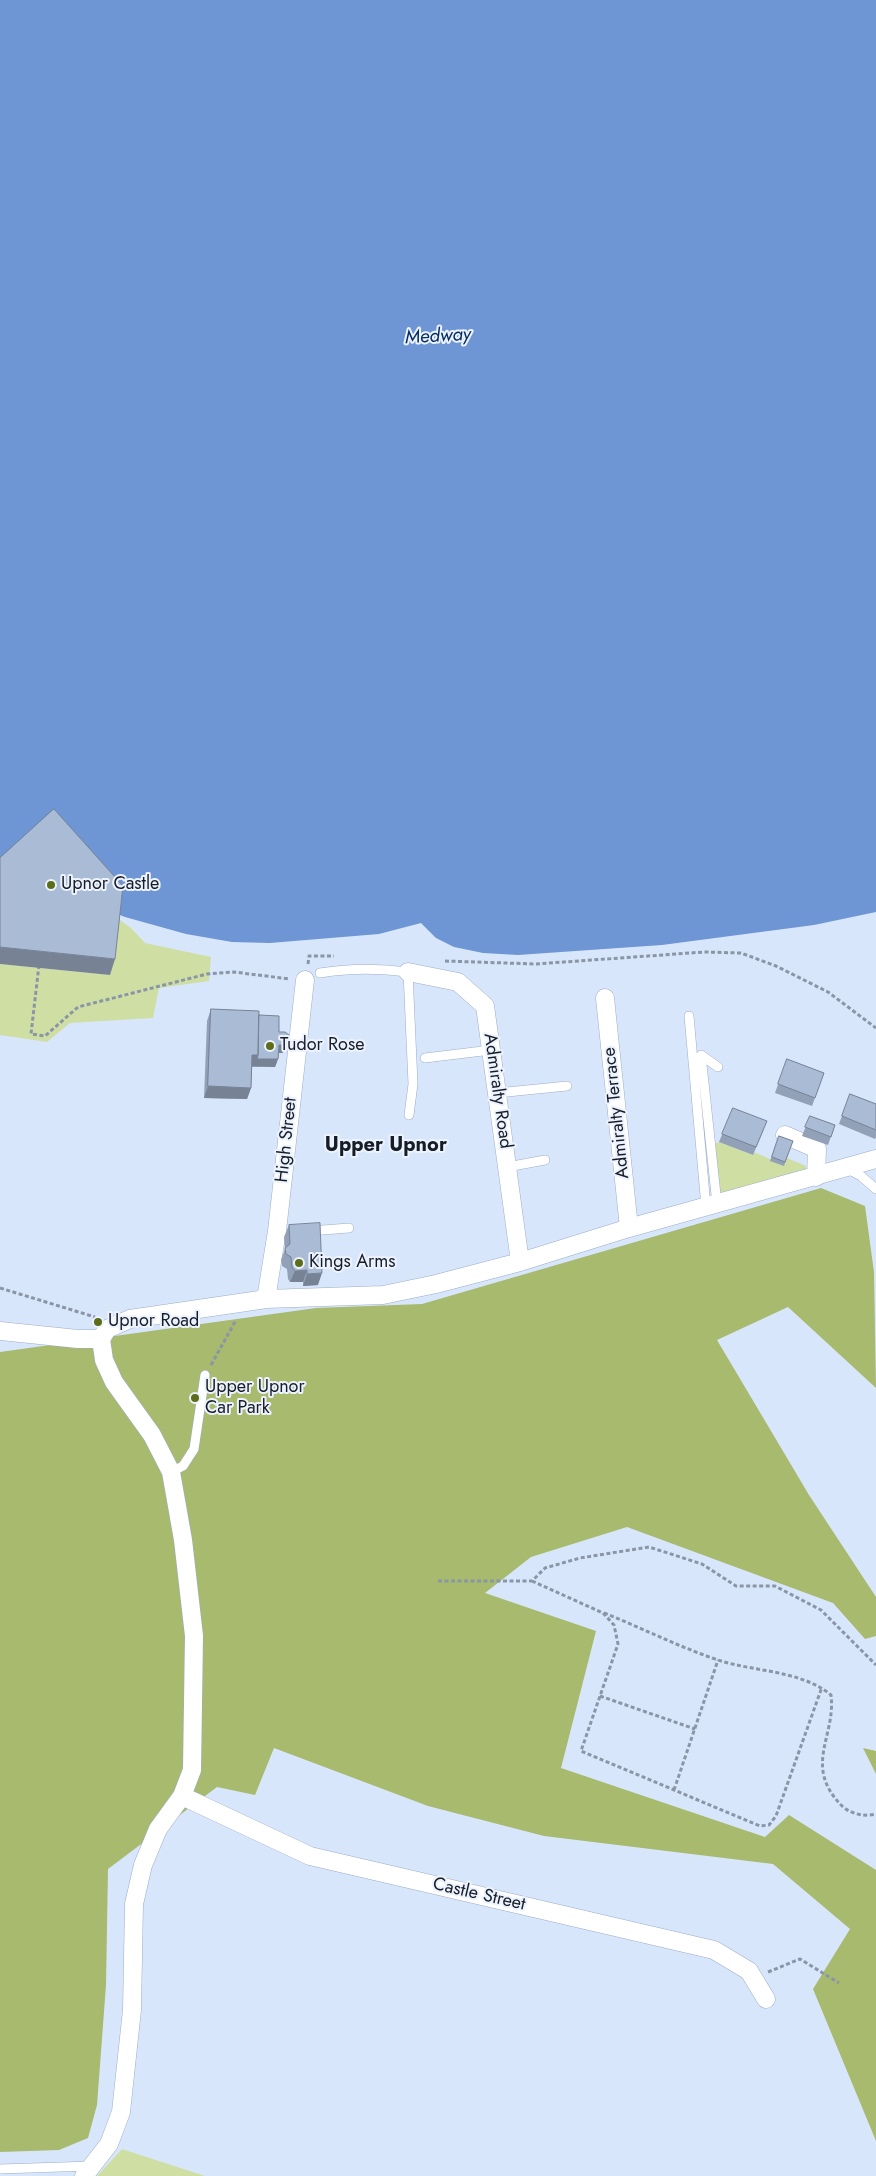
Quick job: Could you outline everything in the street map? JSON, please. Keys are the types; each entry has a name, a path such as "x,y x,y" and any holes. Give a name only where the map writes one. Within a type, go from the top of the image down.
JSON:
{"street":[{"name":"Admiralty Road","path":"408,972 458,982 485,1006 520,1262"},
{"name":"High Street","path":"266,1299 287,1231 312,977"},
{"name":"Admiralty Terrace","path":"605,998 628,1228"},
{"path":"785,1135 817,1149 816,1177"},
{"path":"88,2171 109,2144 121,2112 132,2010 134,1904 143,1865 158,1829 182,1796 192,1770 194,1636 183,1540 171,1472 152,1435 114,1382 104,1360 101,1339 107,1329 130,1319 266,1299 383,1295 436,1284 520,1262 628,1228 876,1159"},
{"path":"0,1331 78,1339 101,1339"},
{"name":"Castle Street","path":"182,1796 310,1856 714,1950 750,1971 766,1998"}],"lane":[{"path":"312,977 342,970 381,969 408,972 413,1084 409,1115"},
{"path":"689,1016 712,1206"},
{"path":"425,1058 491,1050"},
{"path":"712,1206 701,1055 718,1067"},
{"path":"497,1093 567,1086"},
{"path":"507,1167 545,1160"},
{"path":"847,1168 876,1188"},
{"path":"287,1231 325,1231 349,1228"},
{"path":"171,1472 183,1466 194,1450 206,1375"},
{"path":"0,2169 88,2171"}],"path":[{"path":"438,960 536,964 704,952 741,953 776,966 828,992 876,1028"},
{"path":"40,959 30,1034 45,1036 78,1007 207,974 234,972 312,977 309,956 339,957"},
{"path":"0,1288 118,1324"},
{"path":"206,1375 246,1302"},
{"path":"532,1581 545,1568 580,1558 649,1547 702,1564 736,1586 775,1586 821,1610 876,1665"},
{"path":"438,1581 532,1581 718,1660 804,1680 822,1687 831,1695 833,1707 825,1738 822,1772 835,1799 845,1809 865,1817 876,1814"},
{"path":"603,1612 614,1625 618,1644 581,1751 760,1826 770,1825 776,1816 822,1687"},
{"path":"674,1790 718,1660"},
{"path":"600,1696 695,1729"},
{"path":"754,1978 800,1959 838,1983"}],"green space":[{"path":"116,917 131,928 145,943 211,957 209,981 159,988 153,1018 70,1023 47,1042 0,1035 0,964 110,975"},
{"path":"719,1142 753,1155 754,1152 784,1165 787,1158 806,1166 805,1180 729,1197 718,1192 715,1144"},
{"path":"821,1188 865,1206 874,1272 876,1388 788,1307 717,1340 809,1495 876,1597 876,1636 865,1639 833,1603 627,1527 531,1557 485,1593 596,1631 561,1768 765,1837 789,1815 876,1870 876,2141 813,1989 850,1929 773,1864 544,1836 428,1806 274,1748 255,1795 217,1787 108,1869 106,1985 97,2105 88,2138 59,2150 0,2152 0,1352 316,1308 422,1304"},
{"path":"863,1748 876,1751 876,1774"},
{"path":"122,2149 205,2176 97,2176"}],"water":[{"name":"Medway","path":"0,0 876,0 876,912 814,925 662,945 518,955 483,953 454,947 436,938 421,923 379,934 270,943 232,942 186,934 125,917 98,906 0,899"}],"building":[{"name":"Upnor Castle","path":"54,809 123,886 115,959 0,947 0,858"},
{"path":"211,1009 259,1011 258,1055 252,1055 251,1088 208,1086"},
{"name":"Tudor Rose","path":"259,1015 279,1016 279,1032 285,1032 289,1035 289,1042 285,1045 279,1045 278,1059 257,1059"},
{"path":"787,1059 824,1073 815,1098 778,1084"},
{"path":"850,1094 876,1104 876,1130 842,1116"},
{"path":"733,1108 767,1121 756,1147 722,1134"},
{"path":"810,1116 835,1125 831,1137 805,1127"},
{"path":"779,1136 793,1141 785,1162 772,1157"},
{"name":"Kings Arms","path":"320,1223 322,1273 307,1274 307,1270 295,1271 292,1267 291,1257 286,1254 285,1248 290,1244 289,1225"}],"place":[{"name":"Upnor Castle","path":"51,885"},
{"name":"Tudor Rose","path":"270,1046"},
{"name":"Kings Arms","path":"299,1263"},
{"name":"Upnor Road","path":"98,1322"},
{"name":"Upper Upnor Car Park","path":"195,1398"}],"district":[{"name":"Upper Upnor","path":"386,1146"}]}
